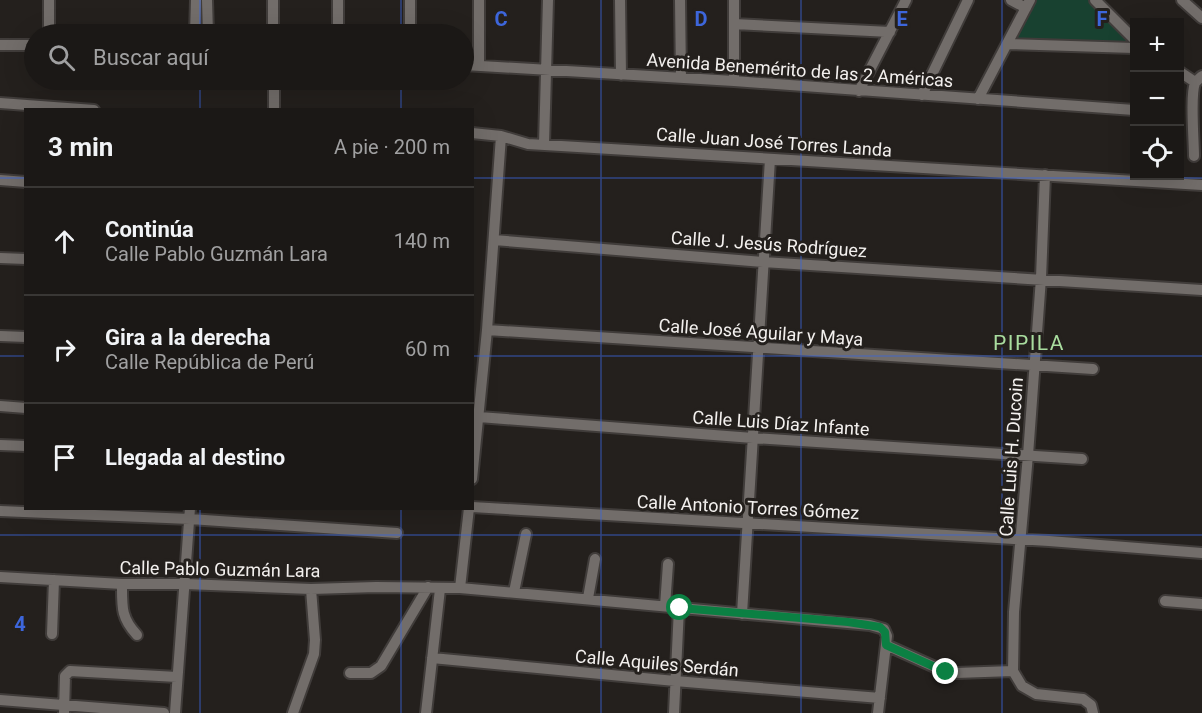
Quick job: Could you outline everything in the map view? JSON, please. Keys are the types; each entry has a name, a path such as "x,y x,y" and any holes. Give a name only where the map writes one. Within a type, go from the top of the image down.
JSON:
{"street":[{"path":"49,0 49,24"},
{"path":"195,24 196,0"},
{"path":"207,0 208,24"},
{"path":"273,0 273,24"},
{"path":"338,0 338,24"},
{"path":"410,0 410,24"},
{"path":"478,66 479,0"},
{"path":"544,144 548,0"},
{"path":"620,0 621,75"},
{"path":"680,0 681,78"},
{"path":"734,0 734,81"},
{"path":"859,91 906,0"},
{"path":"922,95 968,0"},
{"path":"978,99 1028,4 1011,0"},
{"path":"1095,0 1130,35"},
{"path":"1182,0 1202,18"},
{"path":"734,24 890,32"},
{"path":"1008,44 1130,48"},
{"path":"0,45 24,45"},
{"name":"Avenida Benemérito de las 2 Américas","path":"474,66 734,81 1130,110"},
{"path":"1184,74 1199,79 1192,113 1194,156"},
{"path":"274,90 274,108"},
{"path":"0,103 67,108"},
{"path":"1184,112 1192,113"},
{"name":"Calle Juan José Torres Landa","path":"474,133 501,136 520,143 1202,185"},
{"path":"474,461 479,417 478,362 487,330 501,136"},
{"path":"742,614 770,159"},
{"name":"Calle Luis H. Ducoin","path":"1013,671 1014,612 1041,278 1045,175"},
{"path":"0,180 24,182"},
{"name":"Calle J. Jesús Rodríguez","path":"494,240 764,262 1202,290"},
{"path":"0,258 24,260"},
{"name":"Calle José Aguilar y Maya","path":"487,330 1094,369"},
{"path":"0,336 24,337"},
{"path":"0,406 24,408"},
{"name":"Calle Luis Díaz Infante","path":"479,417 753,438 1082,459"},
{"path":"0,445 24,446"},
{"name":"Calle Antonio Torres Gómez","path":"474,508 1021,540 1202,553"},
{"path":"471,510 460,588 848,622 880,627 885,632 886,645 878,713"},
{"path":"0,511 190,514 397,533"},
{"path":"175,713 190,514"},
{"path":"514,592 526,534"},
{"path":"588,598 595,559"},
{"path":"665,606 668,564"},
{"name":"Calle Pablo Guzmán Lara","path":"0,578 311,589 460,588"},
{"path":"52,634 54,580"},
{"path":"122,584 124,615 127,624 138,635"},
{"path":"351,673 371,673 381,666 428,587"},
{"path":"293,713 314,654 315,631 311,589"},
{"path":"426,713 440,589"},
{"path":"1165,601 1202,604"},
{"path":"674,713 680,608"},
{"path":"886,645 946,672 1013,671 1022,686 1036,693 1083,699 1088,701 1093,712"},
{"name":"Calle Aquiles Serdán","path":"432,658 880,698"},
{"path":"64,709 65,676 70,670 177,677"},
{"path":"0,700 64,709 164,713"}],"green space":[{"path":"1035,0 1091,0 1130,40 1130,44 1013,41"}],"district":[{"name":"PIPILA","path":"1029,343"}],"route":[{"path":"680,608 848,622 880,627 884,629 887,636 886,645 946,672"}]}
